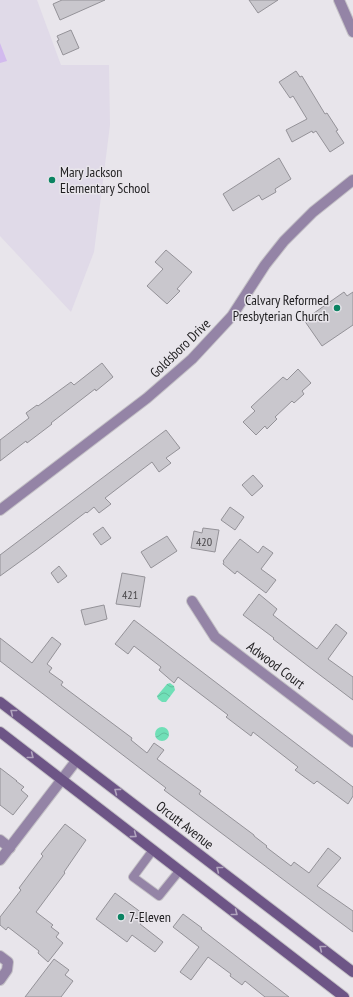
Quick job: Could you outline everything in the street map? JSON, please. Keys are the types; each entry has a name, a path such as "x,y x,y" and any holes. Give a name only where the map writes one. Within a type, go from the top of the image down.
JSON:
{"main road":[{"name":"Orcutt Avenue","path":"0,702 353,972"},
{"path":"0,732 344,997"}],"street":[{"path":"339,0 353,32"},
{"name":"Goldsboro Drive","path":"0,510 147,398 192,359 232,316 265,266 284,241 312,212 353,180"},
{"name":"Adwood Court","path":"192,601 216,637 353,742"},
{"path":"0,860 76,761"},
{"path":"0,840 10,848"},
{"path":"0,956 8,962 6,970 0,980"}],"lane":[{"path":"153,850 133,877 159,896 180,870"}],"shaded area":[{"name":"Mary Jackson Elementary School","path":"0,0 37,0 61,65 109,65 110,125 94,252 71,312 0,236"},
{"path":"0,43 7,61 0,63"}],"water":[{"path":"170,683 174,686 175,690 166,702 162,702 157,696 167,684"},
{"path":"159,727 165,727 169,731 169,737 165,741 159,741 155,737 155,731"}],"building":[{"path":"62,0 105,0 60,20 53,4"},
{"path":"249,0 278,0 258,13"},
{"path":"71,30 79,48 63,55 57,41 59,40 57,36"},
{"path":"296,71 300,77 302,76 325,114 327,113 344,143 330,152 316,131 313,133 312,131 292,142 286,130 307,119 293,96 290,98 279,82"},
{"path":"279,158 291,179 275,189 276,192 262,200 259,195 233,211 223,194"},
{"path":"166,250 192,272 177,289 180,291 167,304 147,286 163,269 155,262"},
{"name":"Calvary Reformed Presbyterian Church","path":"344,292 347,296 353,292 353,325 322,346 304,320"},
{"path":"102,363 113,377 96,391 95,389 27,443 26,441 0,461 0,440 29,418 26,413 71,382 74,385"},
{"path":"298,369 311,383 302,391 304,394 294,403 292,401 275,417 277,419 267,429 265,426 256,435 243,422 255,411 251,407 283,377 287,380"},
{"path":"166,430 180,448 166,458 171,463 159,472 152,462 105,498 111,504 99,513 94,507 87,513 86,512 0,576 0,555"},
{"path":"253,475 263,486 252,496 242,485"},
{"path":"230,507 244,517 235,530 221,520"},
{"path":"103,527 111,538 101,545 93,534"},
{"path":"203,528 219,530 215,552 191,548 194,531 202,533"},
{"path":"167,536 177,551 151,568 141,552"},
{"path":"240,539 258,553 263,546 273,553 261,569 276,580 266,593 237,571 235,574 223,564 223,561"},
{"path":"59,566 67,576 58,583 51,573"},
{"path":"122,573 145,577 140,607 116,604"},
{"path":"259,594 277,609 273,615 317,649 336,624 347,633 328,659 353,677 353,700 243,615"},
{"path":"104,605 107,619 85,625 81,610"},
{"path":"134,620 353,787 353,796 348,804 317,781 314,784 295,770 298,767 253,732 251,736 226,717 228,715 178,677 174,683 159,670 161,667 134,646 128,654 115,644"},
{"path":"52,637 61,644 47,664 52,668 49,672 63,682 61,685 132,738 131,740 147,753 154,743 164,750 157,759 201,791 199,794 254,835 267,846 266,847 291,866 294,862 309,873 328,848 341,858 317,886 353,911 353,932 164,790 166,788 0,661 0,638 32,663"},
{"path":"0,768 24,787 21,790 28,796 13,815 0,805"},
{"path":"65,824 86,840 64,872 65,873 36,912 53,925 51,927 59,933 56,937 63,943 48,962 38,953 39,951 8,927 6,930 0,925 0,917 21,890 19,888 43,856 41,854"},
{"name":"7-Eleven","path":"115,893 146,916 140,924 163,942 155,952 132,935 127,942 96,919"},
{"path":"183,914 289,997 265,997 245,981 242,985 230,976 231,974 208,957 191,980 180,972 199,947 173,927"},
{"path":"54,959 69,970 65,975 73,981 61,997 25,997"}],"place":[{"name":"Mary Jackson Elementary School","path":"52,180"},
{"name":"Calvary Reformed Presbyterian Church","path":"337,308"},
{"name":"7-Eleven","path":"121,917"}]}
